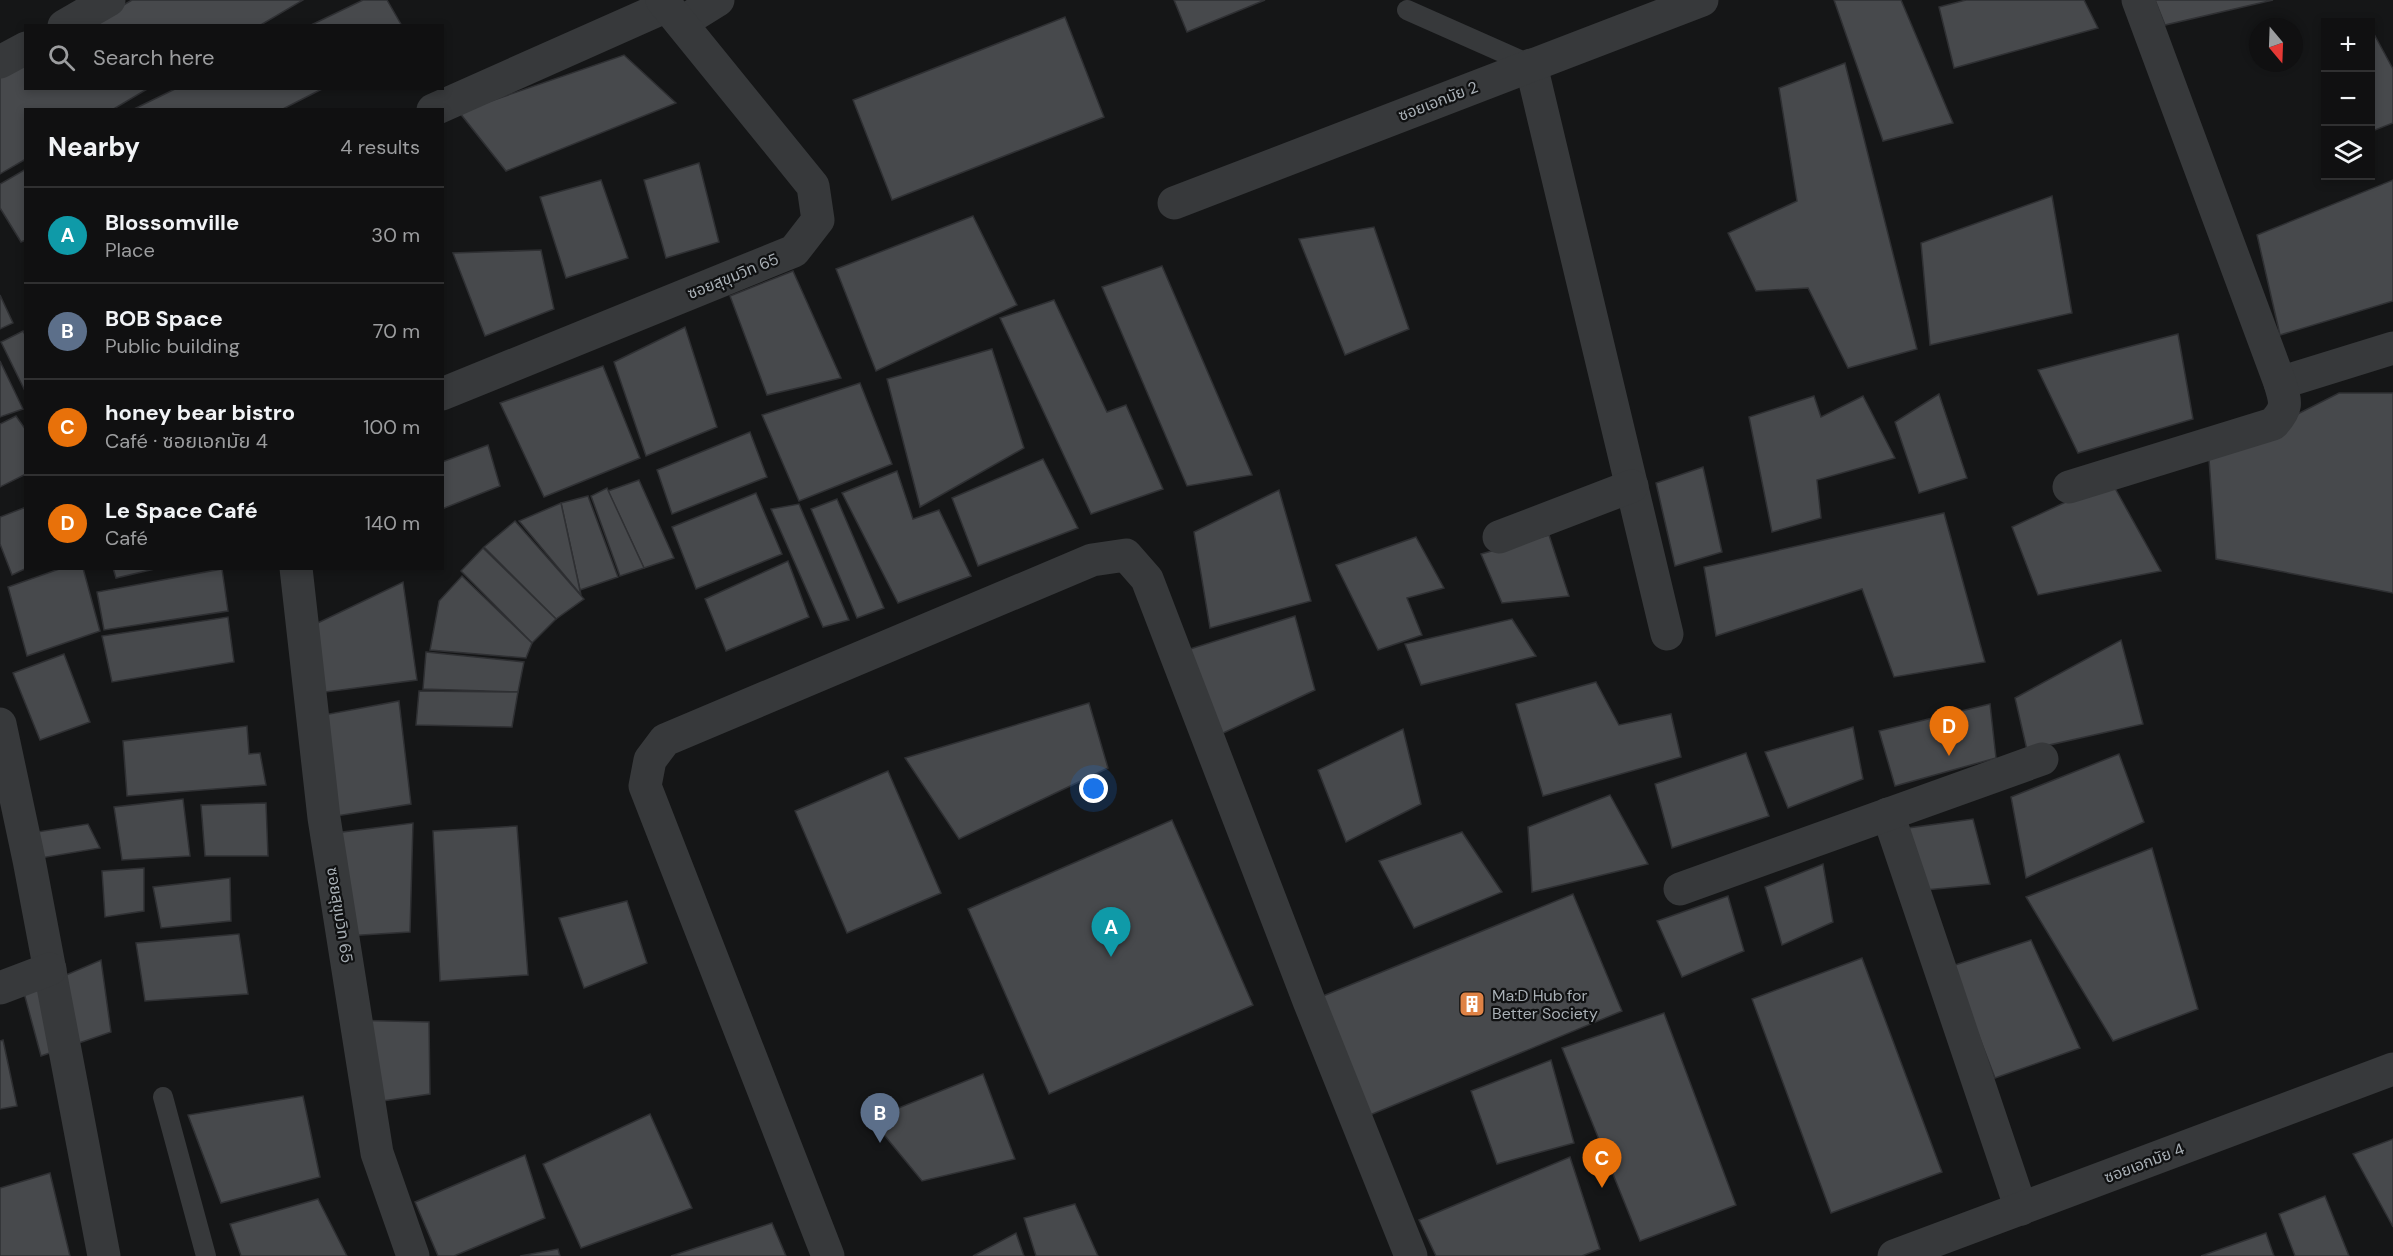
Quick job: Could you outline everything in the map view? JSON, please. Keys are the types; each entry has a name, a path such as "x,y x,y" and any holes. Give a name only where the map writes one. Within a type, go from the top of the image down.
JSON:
{"street":[{"path":"67,24 109,0"},
{"path":"438,108 670,10 718,0"},
{"name":"ซอยเอกมัย 2","path":"1174,203 1702,0"},
{"path":"2069,487 2273,424 2283,413 2285,401 2138,0"},
{"name":"ซอยสุขุมวิท 65","path":"444,393 794,251 818,220 813,186 670,10"},
{"path":"0,62 24,49"},
{"path":"1531,65 1667,634"},
{"path":"2280,383 2393,348"},
{"path":"1498,537 1632,486"},
{"path":"828,1256 645,786 650,760 665,740 1092,560 1126,555 1148,579 1304,990 1411,1256"},
{"name":"ซอยสุขุมวิท 65","path":"296,570 324,818 377,1153 412,1256"},
{"path":"0,724 50,969 104,1256"},
{"path":"1680,889 2042,759"},
{"path":"1888,814 2020,1209"},
{"path":"0,988 50,969"},
{"name":"ซอยเอกมัย 4","path":"1894,1256 2393,1069"}],"lane":[{"path":"1407,10 1531,65"},
{"path":"163,1097 206,1256"}],"building":[{"path":"132,0 303,0 262,24 90,24"},
{"path":"363,0 387,0 401,24 313,24"},
{"path":"1174,0 1265,0 1187,32"},
{"path":"1834,0 1901,0 1953,123 1883,141"},
{"path":"1966,0 2084,0 2098,28 1954,68 1939,7"},
{"path":"2155,0 2273,0 2165,25"},
{"path":"1065,17 1104,117 892,200 853,100"},
{"path":"2375,36 2393,69 2393,123 2375,130"},
{"path":"624,55 676,103 506,171 459,112"},
{"path":"24,61 24,90 146,90 115,108 24,108 24,160 0,174 0,74"},
{"path":"1845,63 1917,349 1848,368 1808,288 1756,291 1728,233 1797,201 1779,88"},
{"path":"173,90 320,90 285,108 136,108"},
{"path":"699,163 719,242 666,258 644,180"},
{"path":"24,170 24,241 21,242 0,208 0,184"},
{"path":"601,180 628,258 566,278 540,197"},
{"path":"2393,180 2393,301 2280,335 2257,235"},
{"path":"2052,196 2072,313 1930,345 1921,243"},
{"path":"973,216 1017,305 876,371 836,269"},
{"path":"1374,227 1409,329 1345,355 1299,239"},
{"path":"541,250 554,309 485,336 453,253"},
{"path":"1162,266 1252,475 1187,486 1102,287"},
{"path":"793,271 841,378 767,395 730,296"},
{"path":"0,295 13,323 0,329"},
{"path":"1054,300 1107,412 1126,405 1163,489 1091,514 1000,318"},
{"path":"685,327 717,427 646,456 614,362"},
{"path":"23,331 24,333 24,389 1,342"},
{"path":"2178,334 2193,419 2078,453 2038,370"},
{"path":"992,349 1024,448 920,507 887,379"},
{"path":"0,361 23,409 0,417"},
{"path":"603,366 640,458 544,497 500,403"},
{"path":"860,383 892,464 799,501 762,415"},
{"path":"2339,393 2393,393 2393,593 2216,559 2209,459"},
{"path":"1939,394 1967,478 1919,493 1895,422"},
{"path":"1814,396 1821,417 1863,396 1895,458 1817,480 1821,518 1772,532 1749,417"},
{"path":"16,416 24,427 24,475 0,487 0,424"},
{"path":"750,432 767,477 672,514 657,470"},
{"path":"488,445 500,486 444,508 444,461"},
{"path":"1043,459 1078,528 978,566 952,498"},
{"path":"1703,467 1722,552 1675,566 1656,483"},
{"path":"897,471 913,519 939,510 971,576 898,603 842,493"},
{"path":"639,480 674,558 644,568 608,491"},
{"path":"2111,481 2161,571 2038,595 2012,527"},
{"path":"607,488 644,568 620,576 591,496"},
{"path":"1279,490 1311,601 1210,628 1194,532"},
{"path":"756,493 782,554 696,589 672,527"},
{"path":"588,496 618,577 580,590 561,503"},
{"path":"837,499 884,608 857,618 811,509"},
{"path":"561,503 581,595 519,521"},
{"path":"799,504 849,620 823,627 771,509"},
{"path":"24,508 24,569 12,575 0,544 0,517"},
{"path":"1944,513 1985,662 1894,677 1862,589 1716,636 1704,567"},
{"path":"515,521 584,599 556,619 484,547"},
{"path":"1549,535 1569,596 1502,603 1481,554"},
{"path":"1416,537 1444,588 1407,598 1422,635 1378,650 1336,565"},
{"path":"483,548 556,619 532,643 461,571"},
{"path":"788,561 809,617 726,651 705,599"},
{"path":"56,570 84,570 100,631 27,656 8,587"},
{"path":"114,570 150,570 116,578"},
{"path":"222,570 228,611 104,630 97,592"},
{"path":"462,576 532,643 526,658 430,650 439,601"},
{"path":"403,582 417,680 310,694 303,630"},
{"path":"1295,616 1315,690 1219,735 1190,649"},
{"path":"228,617 234,662 112,682 102,636"},
{"path":"1512,619 1536,656 1421,685 1405,644"},
{"path":"2121,640 2143,724 2027,750 2015,698"},
{"path":"426,652 524,662 518,692 423,689"},
{"path":"64,654 90,722 40,740 13,673"},
{"path":"1596,682 1619,725 1671,714 1681,757 1543,796 1516,704"},
{"path":"419,691 518,692 512,727 416,725"},
{"path":"399,701 411,804 324,818 313,717"},
{"path":"1089,703 1108,768 959,839 905,758"},
{"path":"1990,704 1996,758 1895,786 1879,731"},
{"path":"247,726 249,754 260,753 266,785 127,796 123,741"},
{"path":"1853,727 1863,779 1788,808 1765,752"},
{"path":"1403,729 1421,804 1346,842 1318,770"},
{"path":"1746,753 1769,816 1672,848 1655,784"},
{"path":"2119,754 2144,822 2026,878 2011,797"},
{"path":"888,771 941,893 847,933 795,811"},
{"path":"1610,795 1648,864 1532,892 1528,827"},
{"path":"183,799 190,856 122,860 114,807"},
{"path":"266,803 268,856 205,856 201,805"},
{"path":"1973,819 1990,884 1925,890 1908,828"},
{"path":"1172,820 1253,1005 1049,1094 968,909"},
{"path":"413,823 410,932 330,937 327,834"},
{"path":"88,824 100,848 29,860 24,834"},
{"path":"517,826 528,975 440,981 433,831"},
{"path":"1462,832 1502,892 1414,928 1379,861"},
{"path":"2152,848 2198,1009 2113,1041 2026,897"},
{"path":"1823,864 1833,922 1782,945 1765,887"},
{"path":"144,868 144,911 105,917 102,871"},
{"path":"230,878 231,921 161,928 153,887"},
{"name":"Ma:D Hub for Better Society","path":"1573,894 1622,1011 1370,1115 1323,996"},
{"path":"1728,896 1744,951 1682,977 1657,921"},
{"path":"627,901 647,963 584,988 559,918"},
{"path":"239,934 248,994 145,1001 136,943"},
{"path":"2031,940 2080,1048 1995,1078 1952,966"},
{"path":"1862,958 1942,1172 1831,1213 1752,999"},
{"path":"101,960 111,1032 41,1056 24,993"},
{"path":"1664,1013 1736,1205 1640,1241 1562,1048"},
{"path":"347,1020 429,1022 430,1094 369,1103"},
{"path":"3,1040 17,1106 0,1109 0,1041"},
{"path":"1551,1060 1574,1143 1497,1164 1471,1091"},
{"path":"983,1074 1015,1159 922,1181 871,1119"},
{"path":"303,1096 320,1177 221,1203 188,1115"},
{"path":"650,1114 692,1208 581,1248 543,1164"},
{"path":"2393,1139 2393,1227 2353,1154"},
{"path":"525,1155 545,1218 454,1256 438,1256 415,1202"},
{"path":"1570,1157 1600,1249 1582,1256 1436,1256 1419,1220"},
{"path":"50,1173 70,1256 0,1256 0,1188"},
{"path":"2325,1196 2349,1256 2295,1256 2279,1214"},
{"path":"318,1199 347,1256 241,1256 230,1224"},
{"path":"1075,1204 1098,1256 1036,1256 1024,1218"},
{"path":"772,1223 786,1256 671,1256"},
{"path":"1016,1233 1024,1256 973,1256"},
{"path":"2266,1233 2274,1256 2201,1256"},
{"path":"558,1249 560,1256 520,1256"}],"place":[{"name":"Le Space Café","path":"1949,756"},
{"name":"Blossomville","path":"1111,957"},
{"name":"Ma:D Hub for Better Society","path":"1472,1004"},
{"name":"BOB Space","path":"880,1143"},
{"name":"honey bear bistro","path":"1602,1188"}]}
